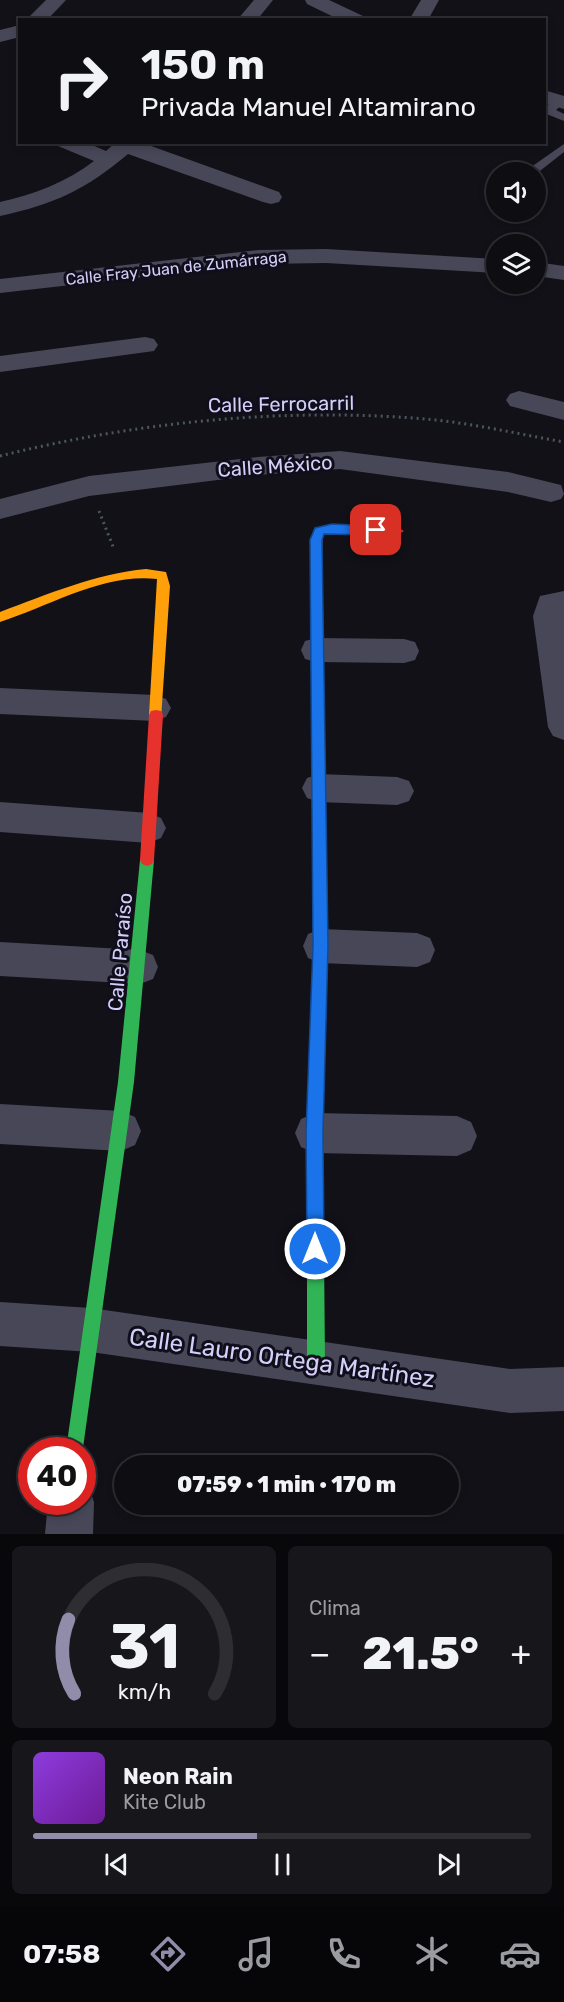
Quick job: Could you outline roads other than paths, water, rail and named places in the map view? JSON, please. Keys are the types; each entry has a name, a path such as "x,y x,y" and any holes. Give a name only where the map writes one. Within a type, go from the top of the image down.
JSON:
{"street":[{"path":"37,18 57,0"},
{"path":"248,18 264,0"},
{"path":"314,0 352,18"},
{"path":"419,18 430,0"},
{"path":"0,36 18,32"},
{"path":"70,144 108,159"},
{"path":"0,209 23,204 59,191 91,174 128,145 272,197"},
{"name":"Calle Fray Juan de Zumárraga","path":"0,286 259,257 326,256 486,265"},
{"path":"546,270 564,273"},
{"path":"0,364 145,345"},
{"path":"519,400 564,411"},
{"name":"Calle México","path":"0,509 89,486 258,466 340,460 508,482 550,492"},
{"path":"316,1364 315,1133 321,946 316,540 320,531 332,528 398,531"},
{"name":"Calle Paraíso","path":"0,617 123,573 151,572 162,575 164,586 140,967 121,1131 77,1437"},
{"path":"558,603 548,616 564,727"},
{"path":"316,651 404,651"},
{"path":"0,701 155,708"},
{"path":"319,788 397,791"},
{"path":"0,817 149,828"},
{"path":"321,946 417,950"},
{"path":"0,959 140,967"},
{"path":"0,1124 121,1131"},
{"path":"315,1133 457,1136"},
{"name":"Calle Lauro Ortega Martínez","path":"0,1324 91,1330 510,1391 564,1389"},
{"path":"69,1534 70,1515"}],"lane":[{"path":"544,162 564,147"}]}
